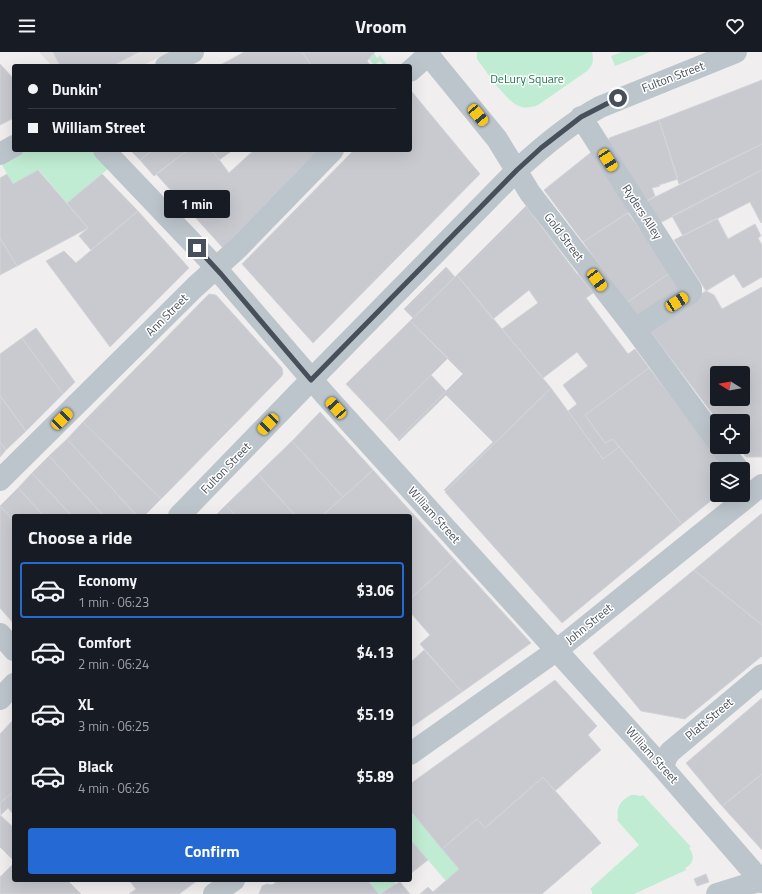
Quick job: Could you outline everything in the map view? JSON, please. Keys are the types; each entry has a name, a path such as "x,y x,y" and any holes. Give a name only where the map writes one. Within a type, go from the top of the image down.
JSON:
{"street":[{"path":"170,64 194,52"},
{"name":"Fulton Street","path":"183,514 311,380 517,170 541,148 581,117 618,98 736,52"},
{"path":"412,69 427,54"},
{"name":"Gold Street","path":"427,54 498,139 530,193 635,329 710,431"},
{"name":"Ryders Alley","path":"581,117 690,286 691,292 689,294 635,329"},
{"path":"0,154 12,147"},
{"name":"William Street","path":"106,152 216,268 311,380 557,650 762,881"},
{"name":"Ann Street","path":"0,480 238,248 331,152"},
{"path":"726,454 733,462"},
{"name":"John Street","path":"412,753 557,650 756,487"},
{"path":"0,634 12,648"},
{"name":"Platt Street","path":"663,768 666,758 670,752 762,675"},
{"path":"0,699 12,686"},
{"path":"717,894 762,881"}],"shaded area":[{"path":"39,52 169,52 146,64 50,64"}],"green space":[{"name":"DeLury Square","path":"477,52 592,52 593,60 591,67 587,71 538,105 524,107 514,103 502,92 477,59"},
{"path":"622,52 650,52 615,66 611,56"},
{"path":"374,53 377,58 380,55 387,64 382,64 380,61 373,64 369,59"},
{"path":"22,152 96,152 109,168 67,203 39,170 13,184 1,163"},
{"path":"631,795 643,795 691,847 689,848 693,856 692,862 685,868 686,870 634,894 592,894 590,889 639,845 617,820 620,804 624,799"},
{"path":"412,812 459,869 446,881 412,841"},
{"path":"369,882 394,882 396,884 379,894"}],"building":[{"path":"53,52 139,52 116,64 59,64"},
{"path":"244,52 302,52 311,64 230,64 228,61"},
{"path":"302,52 375,52 367,61 369,64 311,64"},
{"path":"228,61 230,64 222,64"},
{"path":"0,64 12,77 12,119 0,125"},
{"path":"762,80 762,144 679,184 659,120"},
{"path":"412,92 480,174 313,343 242,264 352,152 412,152"},
{"path":"659,120 678,179 652,188 655,196 645,202 609,146 609,138"},
{"path":"762,144 762,170 658,224 645,202"},
{"path":"594,150 632,210 583,242 544,190"},
{"path":"132,152 150,152 140,160"},
{"path":"150,152 185,152 154,176 140,160"},
{"path":"185,152 213,152 229,173 252,152 316,152 223,248 156,174"},
{"path":"213,152 230,152 219,160"},
{"path":"38,170 88,228 17,266 0,238 0,178 7,174 13,184"},
{"path":"762,170 761,223 750,202 683,236 672,216"},
{"path":"102,174 138,211 91,250 79,236 88,228 67,203"},
{"path":"526,206 593,293 586,298 628,354 635,349 649,368 585,415 605,443 613,439 619,447 603,459 568,411 577,404 563,385 588,366 577,352 543,378 502,329 538,303 529,290 493,319 457,275"},
{"path":"138,211 189,268 110,347 46,261 64,251 76,263"},
{"path":"628,213 671,272 626,303 583,242"},
{"path":"717,218 728,239 755,224 761,236 758,238 762,245 762,277 743,288 734,274 706,291 674,240"},
{"path":"0,238 17,266 0,275"},
{"path":"446,267 455,277 413,318 404,309"},
{"path":"671,272 684,291 640,319 626,303"},
{"path":"457,275 551,388 446,491 444,490 493,442 446,395 399,441 398,439 463,374 410,321"},
{"path":"762,287 762,457 746,457 744,454 750,454 750,414 713,414 647,327 706,291 714,295 722,309"},
{"path":"209,294 216,295 282,368 283,374 161,499 83,422"},
{"path":"410,321 448,358 383,423 346,384"},
{"path":"36,328 75,382 63,394 22,338"},
{"path":"22,338 63,394 26,431 0,396 0,354"},
{"path":"649,368 710,447 710,454 715,454 722,462 710,462 710,501 682,524 613,439 605,443 585,415"},
{"path":"431,375 446,391 398,439 383,423"},
{"path":"551,388 603,459 619,447 682,524 562,623 445,492"},
{"path":"0,396 26,431 6,450 0,442"},
{"path":"320,412 373,470 343,497 292,441"},
{"path":"83,422 161,499 146,514 135,514 67,439"},
{"path":"67,439 135,514 102,514 49,456"},
{"path":"292,441 343,497 324,514 294,514 258,474"},
{"path":"0,442 6,450 0,457"},
{"path":"49,456 102,514 70,514 32,473"},
{"path":"373,470 454,559 412,597 412,514 324,514"},
{"path":"32,473 70,514 42,514 18,488"},
{"path":"258,474 294,514 234,514 226,505"},
{"path":"18,488 42,514 12,514 12,519 0,506"},
{"path":"226,505 234,514 217,514"},
{"path":"0,506 12,519 12,622 0,608"},
{"path":"762,514 762,625 694,570"},
{"path":"454,559 531,643 462,692 420,644 430,635 412,614 412,597"},
{"path":"694,570 762,625 762,656 685,719 641,711 593,653"},
{"path":"424,650 462,692 412,727 412,661"},
{"path":"555,680 597,726 588,735 601,750 555,791 543,777 485,828 477,819 442,849 412,812 412,783"},
{"path":"762,698 762,774 722,806 686,763"},
{"path":"12,721 12,793 0,803 0,734"},
{"path":"762,774 762,850 722,806"},
{"path":"543,777 601,843 542,894 420,894 428,887 433,892 459,869 442,849 477,819 485,828"},
{"path":"12,793 12,813 8,808 1,815 0,803"},
{"path":"0,815 12,826 12,859 0,847"},
{"path":"412,841 428,860 412,872"},
{"path":"12,865 12,882 69,882 81,894 0,894 0,877"},
{"path":"706,874 709,882 697,886 694,879"},
{"path":"131,882 195,882 179,894 129,894 136,889"},
{"path":"276,882 369,882 379,894 259,894 262,886 267,884 272,885"},
{"path":"400,882 410,894 380,894 396,884"}],"route":[{"path":"197,248 311,380 517,170 541,148 581,117 618,98"}]}
